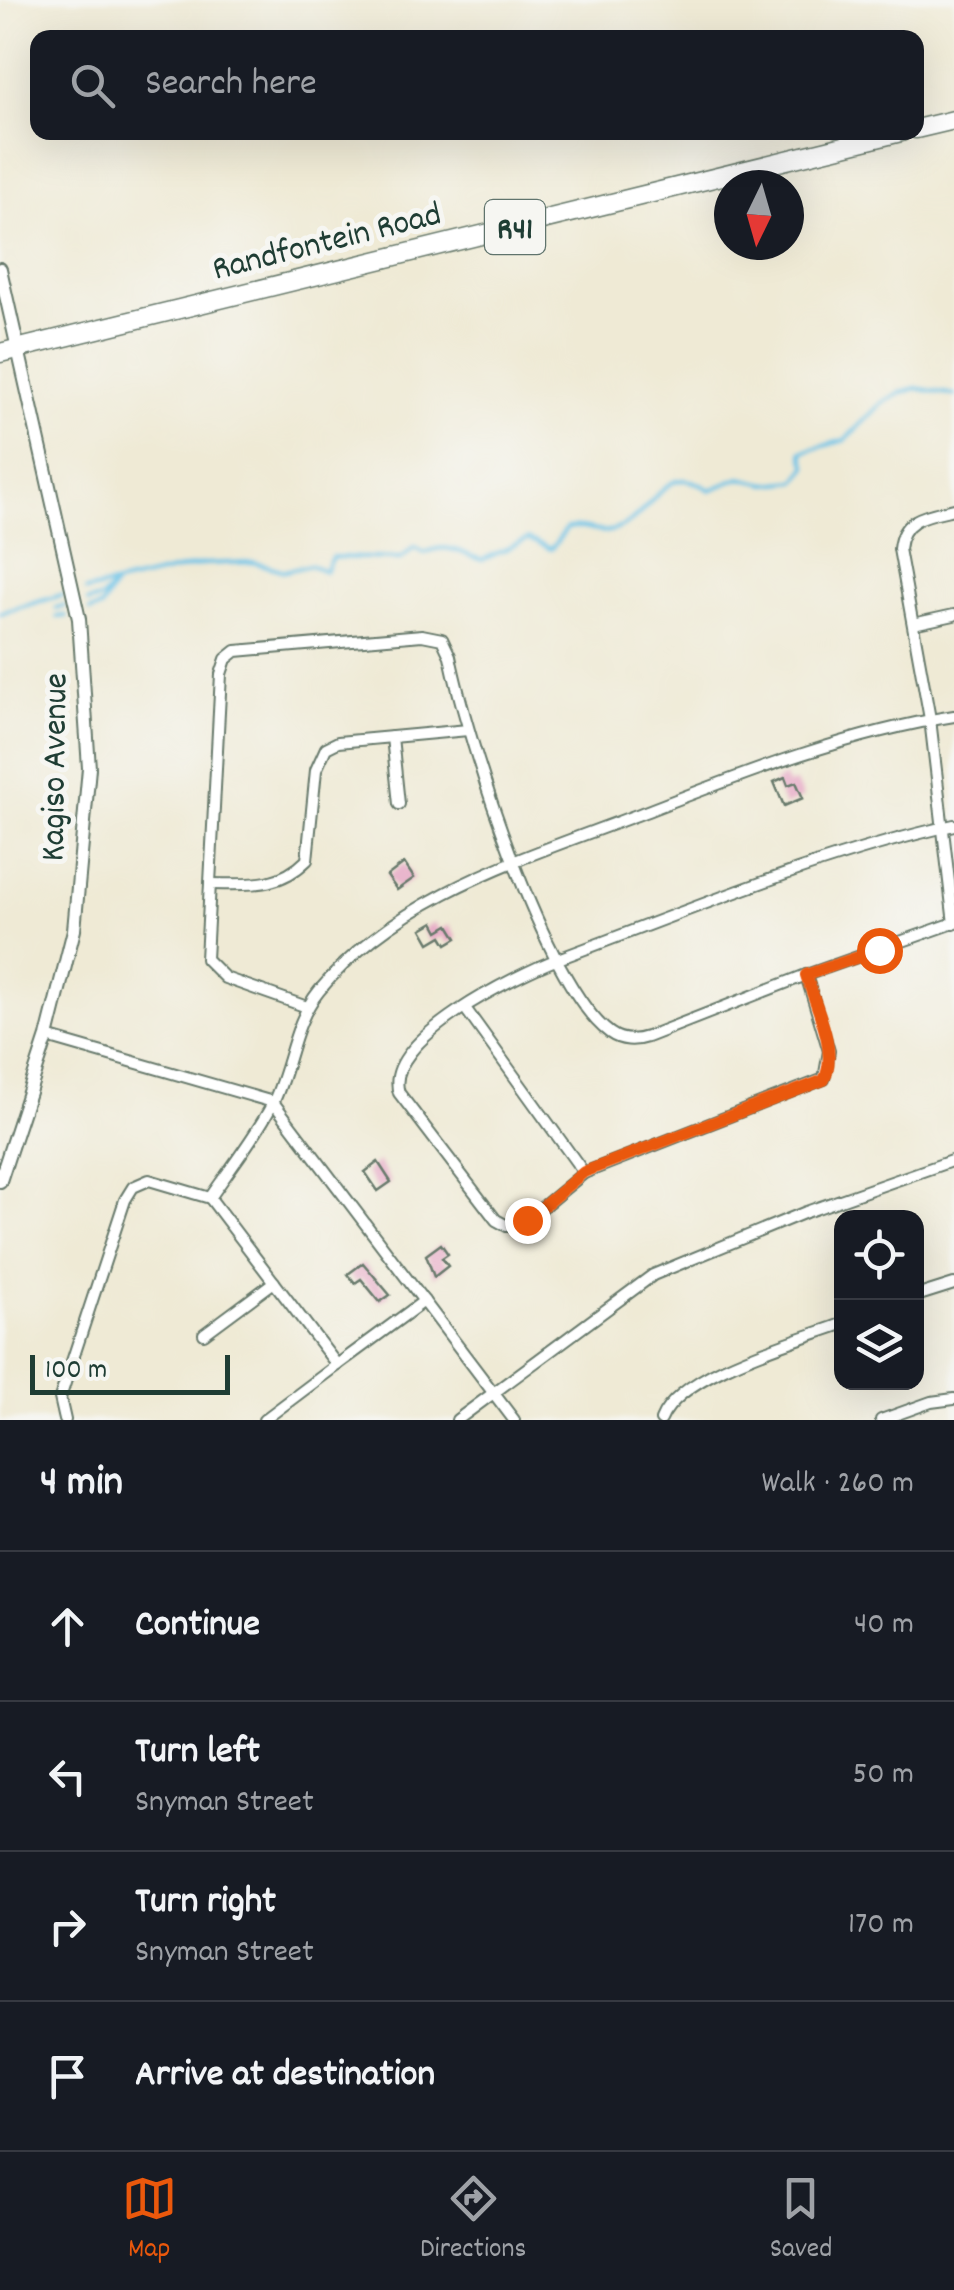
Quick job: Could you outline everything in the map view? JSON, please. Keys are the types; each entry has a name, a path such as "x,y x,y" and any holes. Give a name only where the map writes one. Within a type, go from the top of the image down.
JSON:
{"main road":[{"path":"924,127 954,120"},
{"name":"Randfontein Road","path":"0,353 869,140"}],"street":[{"name":"Kagiso Avenue","path":"0,269 79,619 86,690 84,848 74,930 47,1037 0,1180"},
{"path":"306,1007 225,978 209,966 221,674 230,654 433,636 447,645 468,730 515,862 558,959 602,1024 628,1040 647,1037 952,924 950,826 899,549 902,532 912,520 954,509"},
{"path":"914,624 954,615"},
{"path":"210,1198 273,1102 306,1007 338,971 393,926 450,889 786,761 954,716"},
{"path":"210,884 271,884 297,870 309,856 320,754 338,742 468,730"},
{"path":"392,737 399,804"},
{"path":"806,975 829,1052 830,1068 824,1080 584,1172 527,1220 507,1226 496,1220 406,1104 396,1085 406,1058 493,986 857,851 950,826"},
{"path":"465,1008 584,1172"},
{"path":"47,1037 273,1102 514,1420"},
{"path":"457,1420 653,1274 806,1212 954,1160"},
{"path":"66,1420 60,1398 108,1248 133,1187 149,1180 210,1198 337,1365"},
{"path":"204,1334 274,1282"},
{"path":"924,1293 954,1284"},
{"path":"264,1420 424,1301"},
{"path":"661,1420 670,1404 720,1371 834,1327"},
{"path":"881,1420 931,1402 954,1400"}],"building":[{"path":"785,777 788,785 796,782 803,798 784,806 774,782"},
{"path":"404,863 414,878 397,890 387,876"},
{"path":"434,922 439,931 449,925 457,938 447,944 442,936 430,943 422,929"},
{"path":"378,1162 391,1182 378,1191 365,1172"},
{"path":"441,1244 448,1254 442,1258 448,1266 434,1277 426,1255"},
{"path":"363,1263 390,1295 380,1302 361,1279 355,1283 348,1274"}],"waterway":[{"path":"86,591 203,564 253,562 285,571 310,565 325,571 332,557 401,559 414,547 425,553 441,548 454,550 482,560 528,539 551,549 567,528 608,531 628,523 659,492 681,480 694,481 710,490 740,478 767,484 796,481 807,467 802,452 845,440 882,403 900,393 916,388 954,395"},
{"path":"90,611 101,608 115,585"},
{"path":"88,602 101,599 112,588"},
{"path":"0,613 62,595"},
{"path":"56,608 64,606"},
{"path":"57,617 66,616"}],"route":[{"path":"527,1220 584,1172 824,1080 830,1068 829,1052 806,975 879,950"}]}
